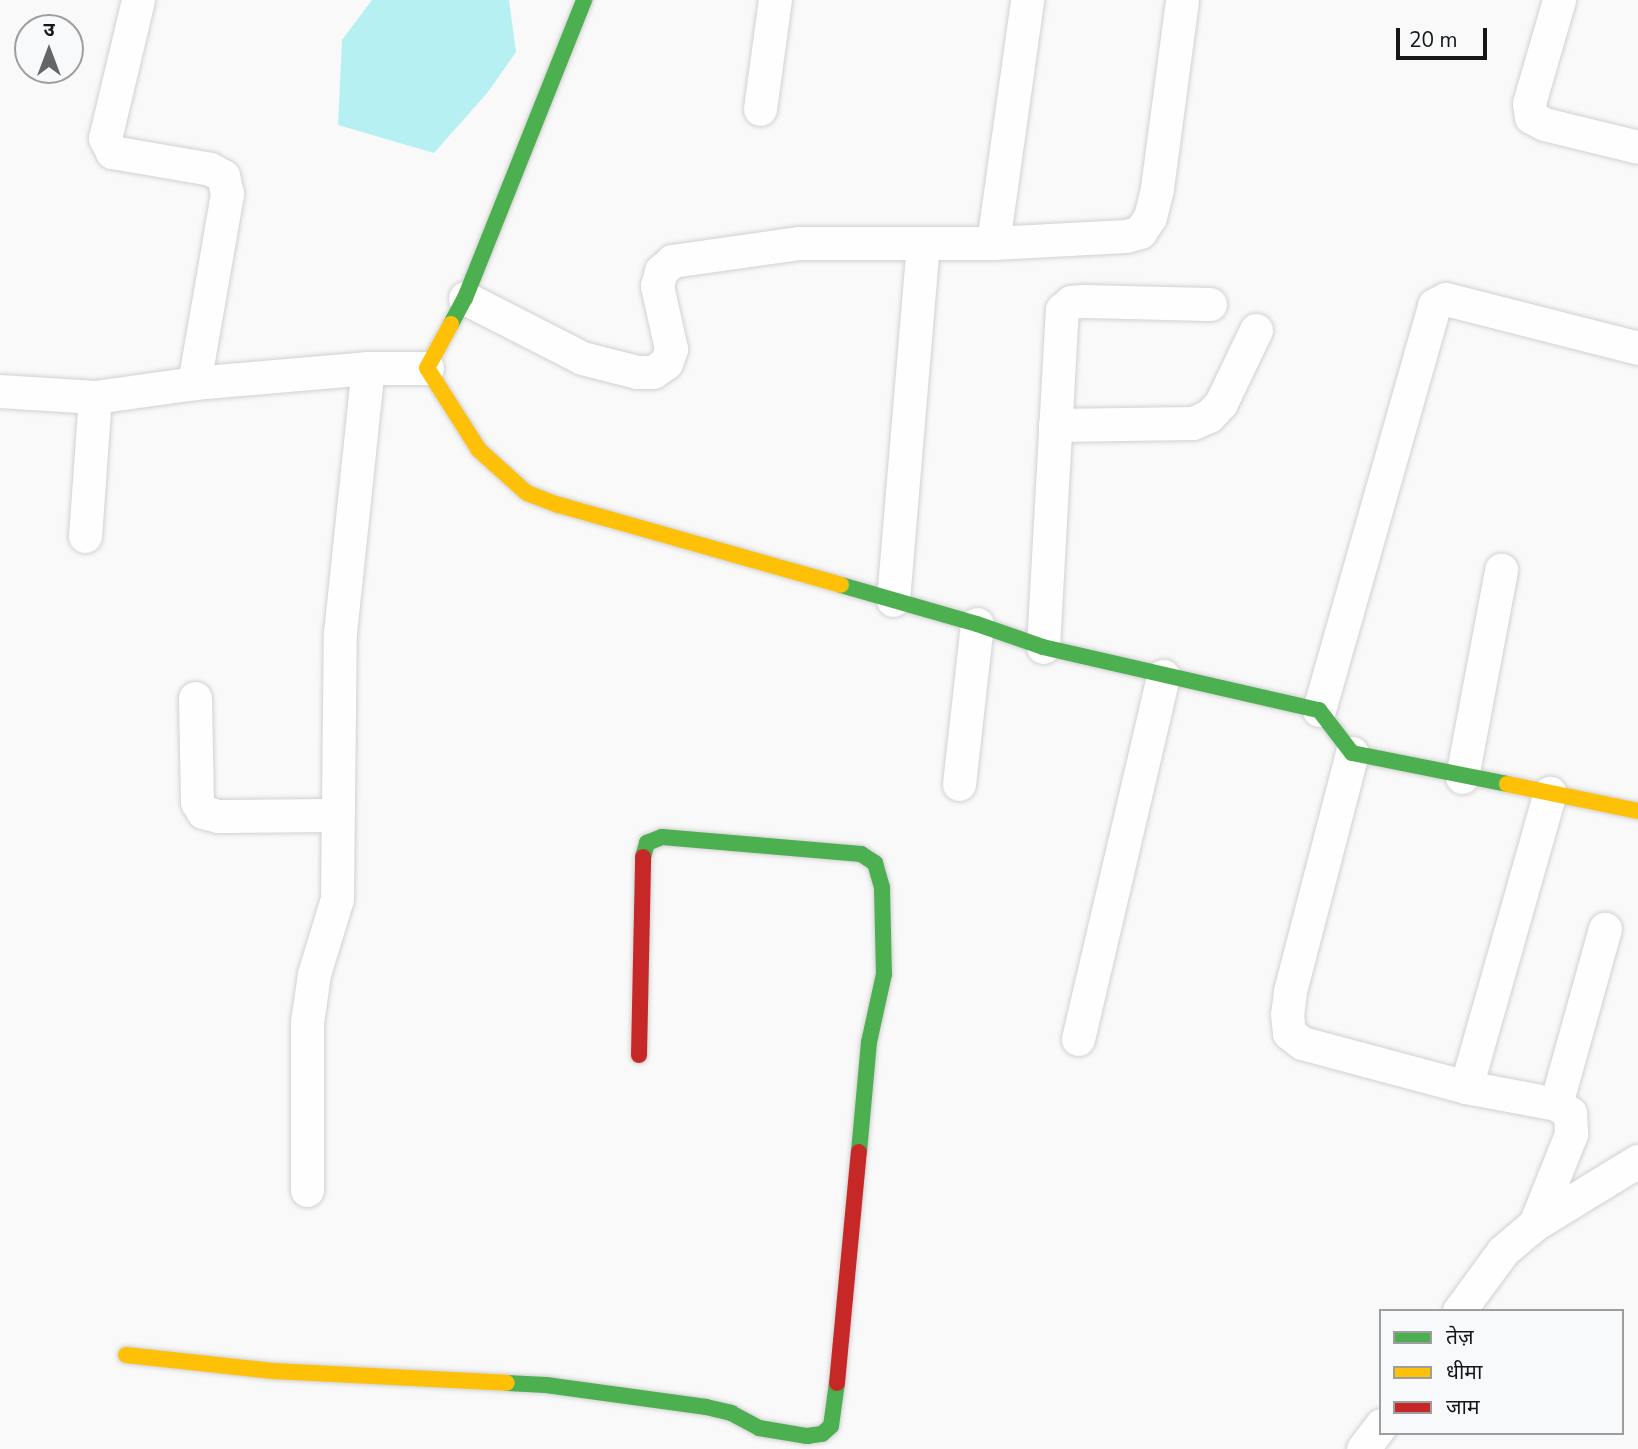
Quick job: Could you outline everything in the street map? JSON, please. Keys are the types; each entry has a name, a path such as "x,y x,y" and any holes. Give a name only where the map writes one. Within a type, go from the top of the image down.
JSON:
{"street":[{"path":"138,0 105,138 112,152 210,169 223,176 227,194 194,383"},
{"path":"427,368 465,298 584,0"},
{"path":"760,109 775,0"},
{"path":"993,243 1027,0"},
{"path":"465,298 560,350 637,372 653,372 666,363 671,349 657,286 661,271 672,261 798,243 993,243 1126,236 1140,232 1150,217 1157,188 1182,0"},
{"path":"1559,0 1530,103 1531,117 1544,124 1638,147"},
{"path":"893,600 923,243"},
{"path":"1319,710 1434,305 1446,299 1638,348"},
{"path":"1043,647 1062,310 1071,302 1210,304"},
{"path":"1055,425 1193,423 1209,416 1220,403 1256,330"},
{"path":"307,1190 307,1022 314,974 337,899 340,633 368,368"},
{"path":"0,391 95,397 194,383 368,368 427,368"},
{"path":"427,368 479,450 527,493 559,505 977,624 1043,647 1319,710 1352,752 1462,777 1638,811"},
{"path":"85,536 95,397"},
{"path":"1462,777 1501,570"},
{"path":"959,784 977,624"},
{"path":"1078,1039 1164,676"},
{"path":"195,698 197,802 203,812 218,816 336,815"},
{"path":"1352,752 1290,991 1289,1033 1302,1043 1466,1087 1556,1104 1570,1113 1571,1134 1535,1224"},
{"path":"1466,1087 1550,793"},
{"path":"126,1355 273,1371 546,1385 706,1407 731,1413 757,1438 822,1434 831,1426 834,1410 869,1042 881,998 884,974 882,888 875,863 861,855 839,852 662,837 647,843 643,857 639,1055"},
{"path":"1556,1104 1605,929"},
{"path":"1460,1309 1503,1251 1535,1224 1638,1161"},
{"path":"1363,1449 1379,1428"}],"water":[{"path":"372,0 509,0 516,52 488,92 434,153 338,125 342,40"}],"traffic: fast":[{"path":"451,324 465,298 584,0"},
{"path":"841,585 977,624 1043,647 1319,710 1352,753 1507,784"},
{"path":"643,857 647,843 662,837 861,854 875,863 882,888 884,974 869,1042 859,1152"},
{"path":"507,1383 546,1385 706,1407 731,1413 759,1428 807,1436 822,1434 831,1426 837,1383"}],"traffic: slow":[{"path":"451,324 427,368 479,450 527,493 559,505 841,585"},
{"path":"1507,784 1638,811"},
{"path":"126,1355 273,1371 507,1383"}],"traffic: jam":[{"path":"639,1055 643,857"},
{"path":"837,1383 859,1152"}]}
